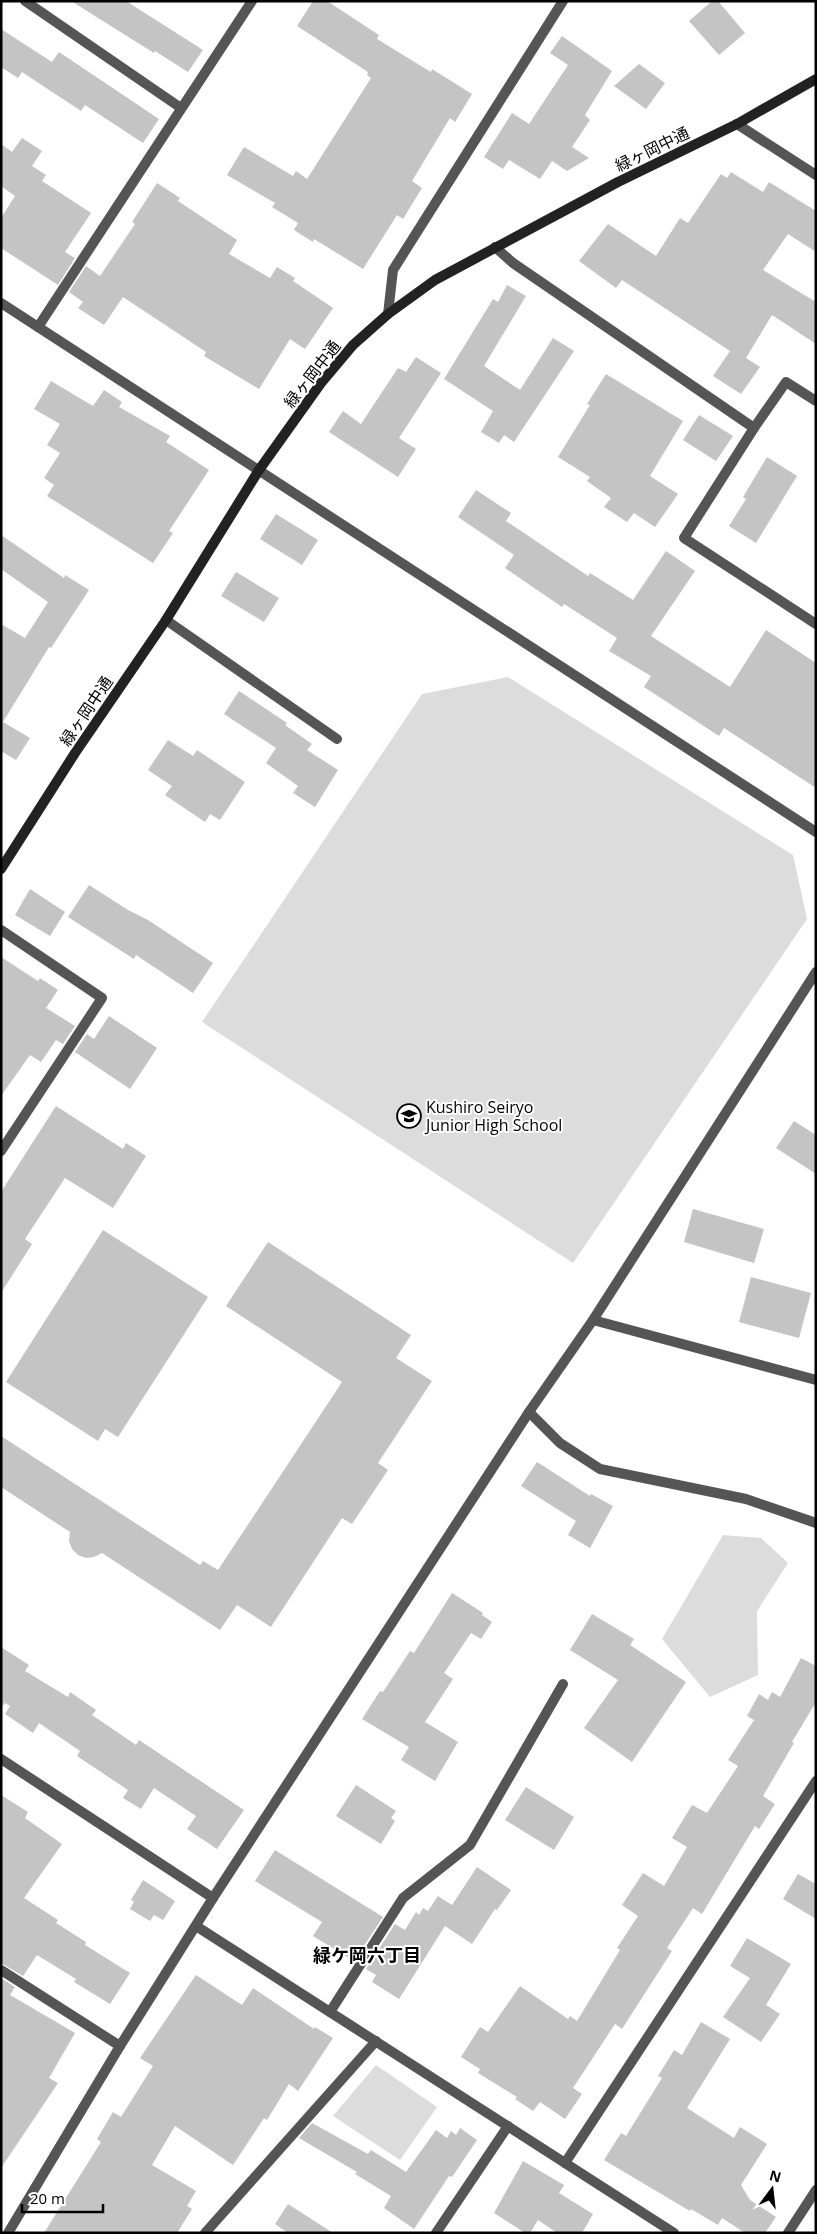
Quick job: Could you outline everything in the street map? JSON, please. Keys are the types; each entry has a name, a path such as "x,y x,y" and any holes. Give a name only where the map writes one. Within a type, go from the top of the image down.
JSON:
{"street":[{"path":"25,1 181,108"},
{"path":"38,327 252,1"},
{"path":"388,314 394,270 563,1"},
{"name":"緑ヶ岡中通","path":"1,868 166,620 259,470 321,383 353,345 388,314 435,280 618,182 737,124 816,79"},
{"path":"737,124 816,175"},
{"path":"495,247 513,263 754,428"},
{"path":"1,303 816,832"},
{"path":"816,401 786,382 754,428 684,538 816,624"},
{"path":"166,620 337,739"},
{"path":"1,930 102,998 1,1151"},
{"path":"8,2233 120,2046 213,1898 529,1412 593,1320 816,972"},
{"path":"593,1320 816,1380"},
{"path":"529,1412 560,1443 600,1469 746,1499 816,1523"},
{"path":"330,2012 402,1898 470,1845 562,1684"},
{"path":"1,1759 213,1898"},
{"path":"565,2163 816,1782"},
{"path":"196,1926 674,2233"},
{"path":"1,1970 120,2046"},
{"path":"205,2233 376,2041"},
{"path":"436,2233 508,2126"},
{"path":"788,2233 816,2190"}],"shaded area":[{"path":"508,677 793,855 807,919 573,1263 202,1022 422,694"},
{"path":"723,1535 761,1538 788,1563 757,1611 758,1675 710,1697 662,1639"},
{"path":"376,2065 437,2107 400,2160 333,2116"}],"building":[{"path":"71,1 126,1 203,50 188,72"},
{"path":"313,1 327,1 379,35 377,39 431,72 432,69 472,94 455,122 450,118 412,181 422,188 403,219 397,215 363,269 314,239 313,242 294,230 298,223 272,207 275,203 227,175 244,147 293,176 296,171 307,179 371,78 367,75 368,72 297,26"},
{"path":"712,1 718,1 745,33 719,55 689,21"},
{"path":"1,29 52,62 59,52 159,119 143,143 85,105 81,111 22,72 18,78 1,67"},
{"path":"562,36 612,71 585,115 590,120 572,147 589,158 567,171 552,161 540,179 509,160 503,169 484,157 512,113 529,124 568,65 550,53"},
{"path":"639,64 665,83 646,109 614,86"},
{"path":"22,138 42,151 32,166 46,175 42,181 91,213 65,252 75,258 58,285 1,248 1,218 15,196 1,186 1,144 12,152"},
{"path":"731,172 763,192 769,182 816,211 816,252 788,234 763,270 816,302 816,344 772,315 746,358 760,367 741,394 713,376 730,351 622,280 616,288 579,261 608,224 656,256 680,218 688,223 721,174 727,178"},
{"path":"157,183 180,198 178,201 237,240 229,254 270,278 277,267 295,278 293,281 333,308 305,349 290,339 259,389 204,356 206,352 123,297 104,325 78,308 83,302 69,292 86,266 100,276 135,224 132,222"},
{"path":"507,285 526,296 484,366 520,390 553,338 574,351 514,442 504,435 499,443 481,432 493,411 444,379 493,299 498,302"},
{"path":"416,357 441,373 399,438 416,449 398,477 329,432 343,411 361,424 398,368 406,372"},
{"path":"606,374 683,421 650,476 678,494 655,527 634,513 627,522 604,507 611,498 587,481 590,477 558,457 590,405 587,404"},
{"path":"51,381 93,406 104,390 122,402 119,407 170,436 166,442 209,470 169,531 173,533 153,563 47,496 54,485 44,478 60,453 47,445 60,424 34,409"},
{"path":"699,415 733,436 716,461 683,440"},
{"path":"767,457 797,476 756,543 729,526 746,499 743,497"},
{"path":"476,490 511,513 506,521 588,576 590,573 633,600 666,551 695,571 651,636 730,687 766,630 816,663 816,788 724,728 719,736 644,687 651,676 609,651 617,638 564,604 562,607 505,568 514,555 458,517"},
{"path":"276,514 318,540 302,565 260,539"},
{"path":"1,535 64,578 65,575 89,590 51,648 49,647 3,722 30,738 16,760 1,751 1,624 25,638 48,602 1,569"},
{"path":"236,572 279,598 264,622 221,596"},
{"path":"239,691 287,723 285,725 312,744 307,750 338,770 315,807 293,793 298,786 266,763 276,748 224,714"},
{"path":"168,740 193,756 197,750 245,782 220,820 210,814 205,822 165,795 172,786 148,770"},
{"path":"89,885 128,910 148,920 213,963 193,993 136,955 134,959 68,917"},
{"path":"30,889 65,912 50,936 15,915"},
{"path":"1,957 38,981 40,978 58,990 46,1008 75,1026 63,1044 56,1040 41,1062 30,1055 1,1096"},
{"path":"109,1016 157,1048 130,1089 75,1052 87,1034 94,1039"},
{"path":"56,1106 123,1149 126,1143 146,1156 113,1208 65,1178 25,1239 32,1244 1,1293 1,1192"},
{"path":"794,1121 816,1135 816,1174 776,1148"},
{"path":"693,1209 764,1229 754,1263 684,1242"},
{"path":"103,1230 208,1297 118,1437 105,1429 98,1441 6,1382"},
{"path":"268,1242 411,1335 396,1358 432,1381 378,1463 388,1470 352,1524 342,1518 271,1627 237,1605 220,1630 102,1553 86,1558 78,1555 72,1549 69,1541 70,1532 1,1487 1,1436 200,1565 203,1561 218,1570 342,1382 226,1306"},
{"path":"751,1277 811,1293 799,1338 739,1322"},
{"path":"537,1462 590,1496 591,1494 613,1506 590,1548 568,1535 576,1521 521,1486"},
{"path":"452,1593 483,1613 482,1615 492,1622 481,1639 471,1633 444,1673 453,1679 425,1722 458,1742 435,1781 401,1760 409,1747 362,1719 380,1691 383,1692 410,1651 414,1653"},
{"path":"592,1614 634,1639 630,1645 686,1682 632,1762 584,1728 618,1680 570,1650"},
{"path":"1,1647 29,1665 25,1671 68,1697 70,1692 96,1710 92,1715 136,1745 139,1740 244,1810 217,1849 187,1829 196,1816 154,1788 141,1809 123,1798 128,1790 77,1756 80,1751 39,1723 33,1733 5,1714 10,1706 5,1703 1,1708"},
{"path":"801,1658 816,1666 816,1702 763,1796 775,1804 759,1829 755,1826 702,1914 693,1908 667,1948 672,1951 622,2029 615,2024 573,2088 582,2094 565,2119 540,2102 533,2111 515,2099 517,2097 478,2073 480,2069 461,2057 480,2027 488,2032 520,1986 568,2019 570,2016 577,2021 620,1950 617,1948 638,1916 622,1905 643,1873 664,1886 687,1847 672,1838 692,1805 707,1813 738,1766 728,1760 754,1720 747,1716 759,1694 768,1700 772,1692 780,1697"},
{"path":"356,1785 396,1811 391,1818 395,1821 381,1844 336,1816"},
{"path":"526,1787 574,1817 554,1850 505,1820"},
{"path":"1,1795 28,1812 25,1818 62,1844 24,1898 58,1920 56,1923 86,1942 85,1945 130,1973 110,2004 74,1982 76,1979 37,1955 23,1976 1,1963"},
{"path":"275,1850 383,1917 354,1961 313,1936 322,1922 255,1881"},
{"path":"477,1867 511,1890 497,1910 495,1909 472,1944 445,1926 399,1999 372,1982 376,1975 366,1969 395,1924 405,1930 416,1912 419,1915 423,1908 428,1911 438,1896 452,1905"},
{"path":"798,1874 816,1884 816,1919 783,1899"},
{"path":"143,1880 175,1901 163,1920 154,1915 150,1921 130,1909 134,1902 131,1900"},
{"path":"747,1938 791,1964 766,2005 780,2014 761,2042 723,2017 750,1978 730,1966"},
{"path":"196,1975 242,2005 253,1988 314,2029 315,2027 333,2038 298,2091 289,2084 267,2120 264,2118 233,2165 175,2126 152,2165 196,2191 187,2206 192,2209 177,2233 44,2233 101,2142 97,2139 113,2112 121,2117 153,2066 140,2058"},
{"path":"1,1978 15,1987 10,1995 75,2033 49,2078 58,2083 1,2168"},
{"path":"701,2022 730,2039 687,2108 734,2138 740,2127 767,2144 741,2185 750,2200 776,2217 765,2233 745,2233 722,2218 718,2225 691,2209 690,2211 604,2160 621,2133 626,2136 662,2078 658,2076 674,2050 682,2055"},
{"path":"312,2123 368,2154 371,2150 406,2172 436,2130 447,2138 451,2131 456,2135 460,2128 477,2140 452,2177 449,2176 414,2229 384,2208 391,2196 355,2174 357,2172 299,2138"},
{"path":"523,2161 564,2185 559,2193 593,2214 582,2233 557,2233 538,2220 530,2233 525,2233 494,2213"},
{"path":"288,2204 333,2233 288,2233 275,2224"}],"place":[{"name":"Kushiro Seiryo Junior High School","path":"409,1116"}],"district":[{"name":"緑ケ岡六丁目","path":"367,1956"}]}
